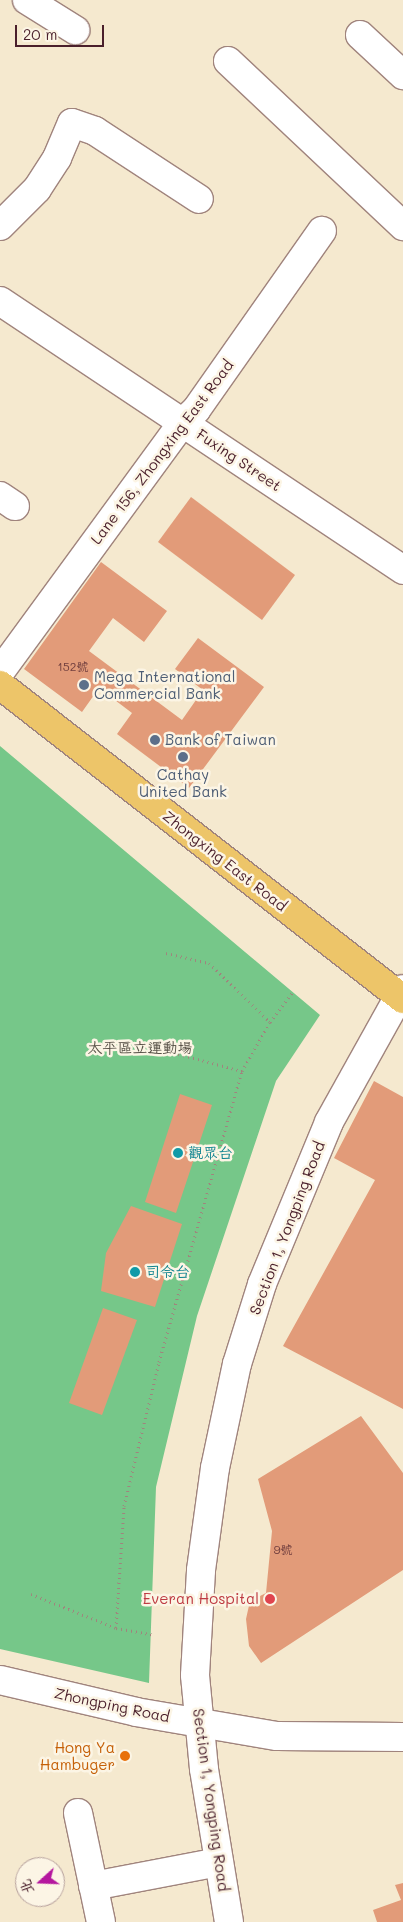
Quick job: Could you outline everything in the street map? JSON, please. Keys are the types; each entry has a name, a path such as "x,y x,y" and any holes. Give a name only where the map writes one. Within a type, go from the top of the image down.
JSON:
{"main road":[{"name":"Zhongxing East Road","path":"0,685 402,995"}],"street":[{"path":"27,0 75,30"},
{"path":"360,35 403,75"},
{"path":"228,61 403,226"},
{"path":"0,226 38,189 57,158 72,123 95,132 198,199"},
{"name":"Lane 156, Zhongxing East Road","path":"0,672 183,422 196,410 322,231"},
{"name":"Fuxing Street","path":"0,300 403,570"},
{"name":"Section 1, Yongping Road","path":"229,1922 199,1724 196,1675 201,1570 215,1468 237,1364 262,1284 305,1174 329,1122 402,995"},
{"name":"Zhongping Road","path":"0,1680 136,1712 277,1736 403,1737"},
{"path":"78,1813 101,1922"},
{"path":"93,1886 219,1862"}],"path":[{"path":"166,953 209,963 270,1022"},
{"path":"116,1628 124,1506 159,1362 242,1072 270,1022 293,992"},
{"path":"164,1050 242,1072"},
{"path":"31,1594 116,1628 151,1634"}],"green space":[{"name":"太平區立運動場","path":"0,746 320,1015 276,1081 197,1316 156,1487 149,1683 0,1649"}],"building":[{"path":"191,497 295,575 262,620 158,542"},
{"path":"101,562 167,611 144,642 113,618 89,651 182,720 203,690 175,669 198,638 264,687 189,788 117,734 132,713 99,688 82,712 24,669"},
{"path":"374,1081 403,1097 403,1409 283,1346 375,1180 334,1158"},
{"name":"觀眾台","path":"180,1094 212,1105 176,1213 145,1202"},
{"name":"司令台","path":"131,1206 182,1224 155,1307 101,1291 106,1253"},
{"path":"103,1308 137,1320 102,1415 69,1403"},
{"path":"361,1416 403,1473 403,1570 261,1663 249,1646 246,1619 250,1601 266,1593 272,1531 258,1479"},
{"path":"403,1883 403,1922 377,1922 373,1910 401,1900 395,1885"}],"place":[{"name":"Mega International Commercial Bank","path":"84,685"},
{"name":"Bank of Taiwan","path":"155,740"},
{"name":"Cathay United Bank","path":"183,757"},
{"name":"觀眾台","path":"178,1153"},
{"name":"司令台","path":"135,1272"},
{"name":"Everan Hospital","path":"270,1599"},
{"name":"Hong Ya Hambuger","path":"125,1756"}]}
